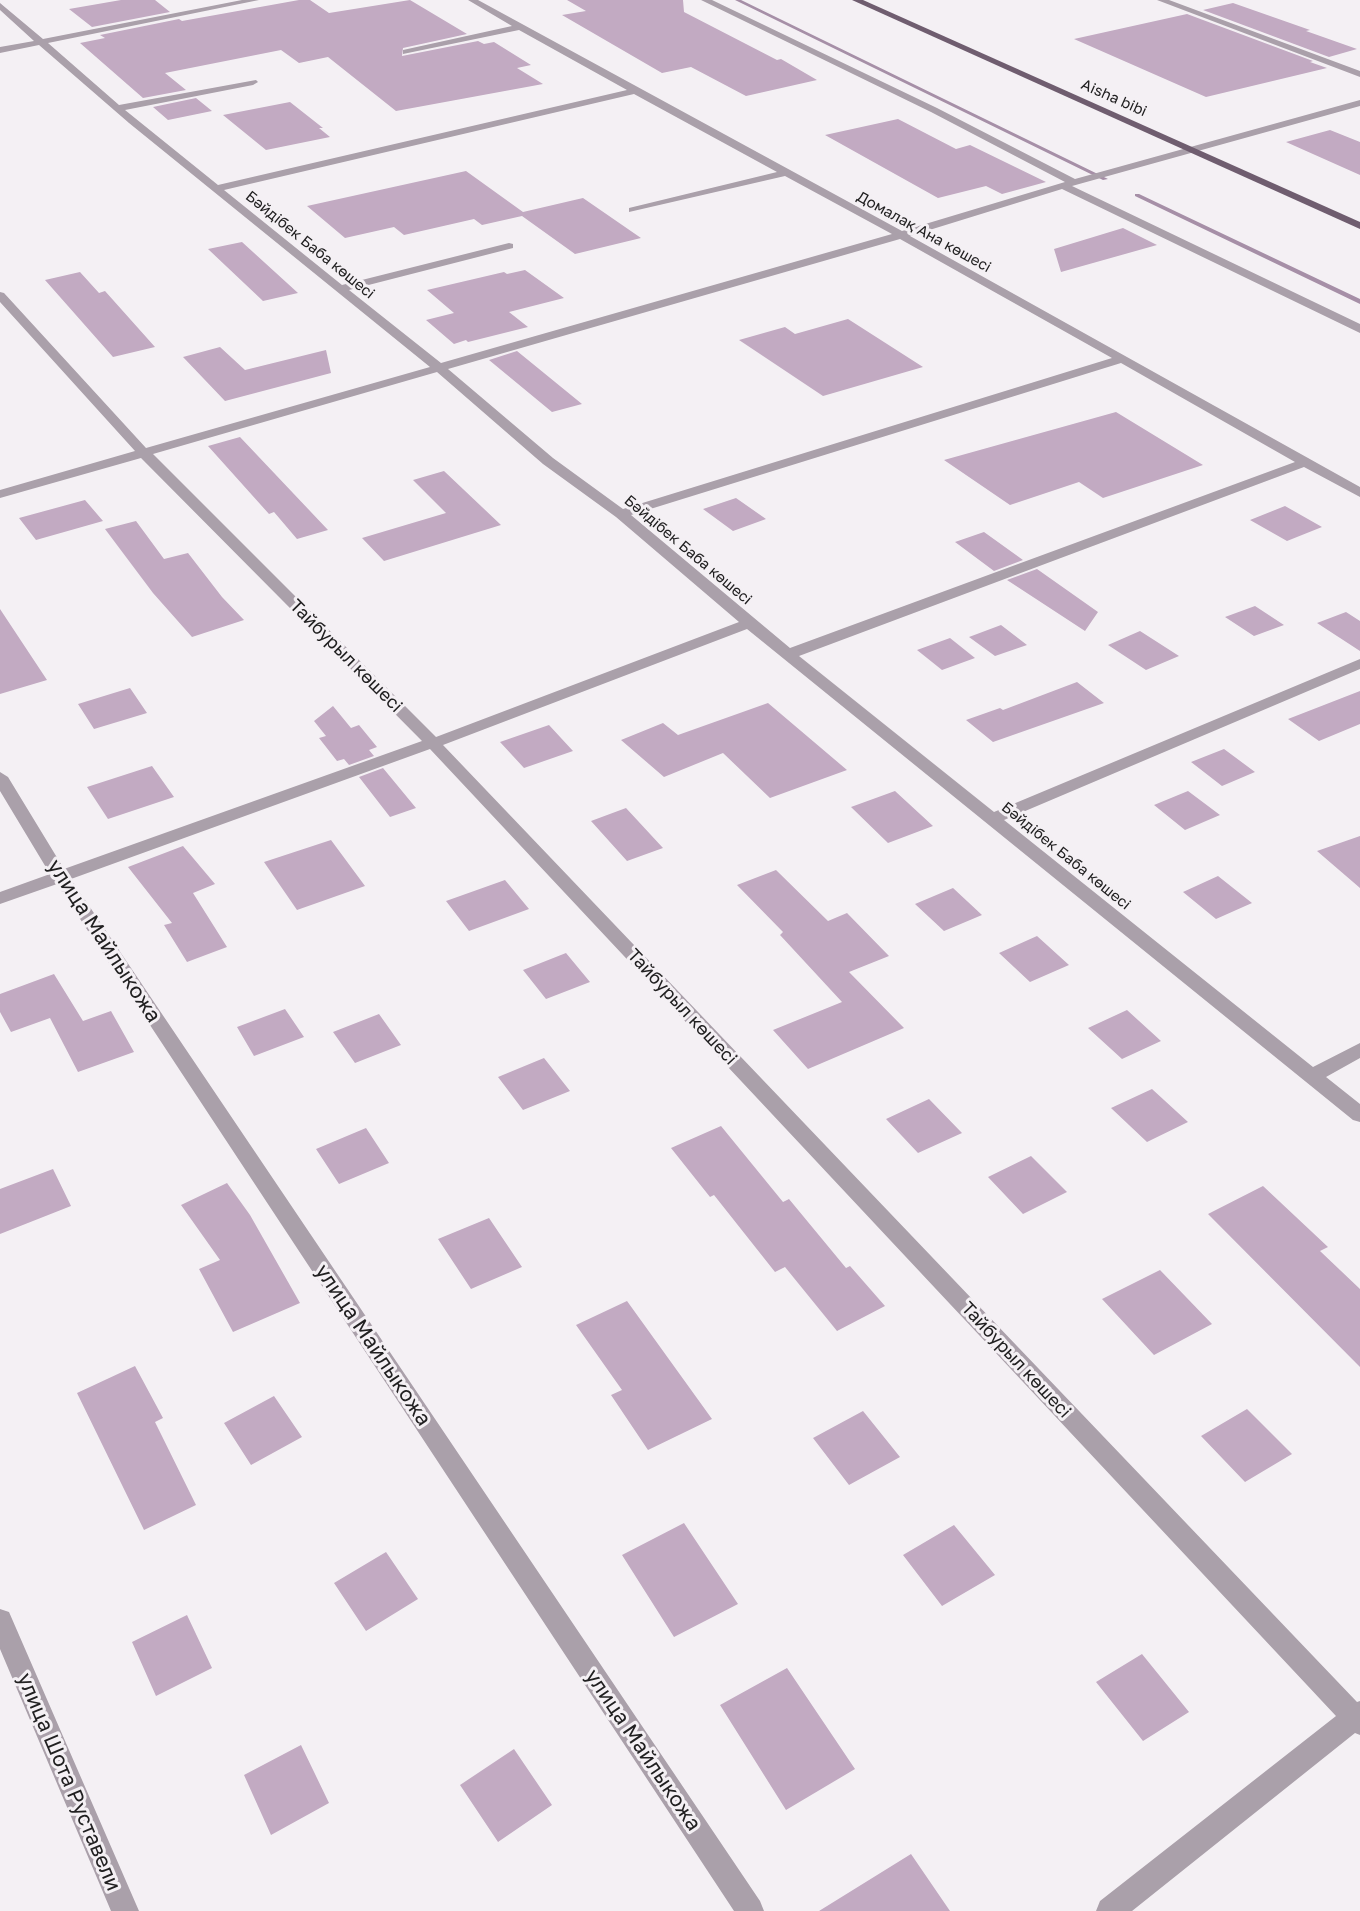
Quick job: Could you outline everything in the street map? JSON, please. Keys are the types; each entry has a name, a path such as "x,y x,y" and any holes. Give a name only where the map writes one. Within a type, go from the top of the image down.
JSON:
{"main road":[{"name":"Aisha bibi","path":"856,0 1360,226"}],"street":[{"path":"0,50 255,0"},
{"name":"Домалақ Ана көшесі","path":"472,0 901,235 1360,493"},
{"path":"705,0 934,110 1360,329"},
{"path":"1161,0 1360,74"},
{"name":"Бәйдібек Баба көшесі","path":"0,6 118,108 338,289 439,368 548,461 621,514 749,622 1360,1115"},
{"path":"406,52 520,27"},
{"path":"118,108 254,82"},
{"path":"216,189 635,91"},
{"path":"0,495 901,235 1128,166 1360,103"},
{"path":"633,210 785,173"},
{"path":"338,289 509,246"},
{"name":"Тайбурыл көшесі","path":"0,295 144,453 433,743 1358,1718"},
{"path":"621,514 1122,359"},
{"path":"789,654 1303,463"},
{"path":"0,898 433,743 749,622"},
{"path":"993,818 1360,664"},
{"name":"улица Майлыкожа","path":"0,777 60,876 750,1911"},
{"path":"1312,1076 1360,1050"},
{"name":"улица Шота Руставели","path":"0,1620 124,1911"},
{"path":"1110,1911 1358,1718"}],"building":[{"path":"121,0 155,0 170,12 92,27 69,9"},
{"path":"310,0 329,13 410,0 467,34 403,48 402,56 478,41 484,44 494,42 531,65 517,68 543,84 396,111 328,57 299,63 281,50 165,73 186,90 143,98 80,43 105,38 100,35 179,19 182,21"},
{"path":"567,0 683,0 684,12 777,60 781,59 817,80 746,96 691,67 662,73 562,15 586,11"},
{"path":"1233,3 1357,49 1329,57 1203,10"},
{"path":"1187,14 1327,68 1206,97 1074,39"},
{"path":"196,98 212,111 168,120 153,107"},
{"path":"290,102 323,128 319,128 330,137 266,150 223,115"},
{"path":"898,119 956,149 970,145 1046,182 1002,194 986,186 938,198 825,135"},
{"path":"1330,130 1360,142 1360,175 1286,142"},
{"path":"466,171 523,212 583,198 641,238 575,254 522,216 482,225 474,219 404,235 394,227 345,238 307,206"},
{"path":"1123,228 1157,245 1061,272 1054,249"},
{"path":"242,242 298,293 263,301 208,249"},
{"path":"525,270 564,298 509,312 528,327 454,344 426,320 454,313 427,290 504,272 507,274"},
{"path":"80,272 99,293 105,291 155,347 113,357 45,280"},
{"path":"848,319 923,367 823,396 739,340 785,327 795,334"},
{"path":"220,347 245,370 326,350 331,373 225,401 183,357"},
{"path":"517,351 582,404 552,412 489,360"},
{"path":"1116,412 1203,465 1103,498 1079,482 1010,505 944,460"},
{"path":"240,437 328,530 297,539 274,512 269,514 208,446"},
{"path":"444,471 501,525 384,561 362,538 446,513 413,480"},
{"path":"736,498 766,519 733,531 703,509"},
{"path":"85,500 103,521 36,540 19,518"},
{"path":"1285,506 1322,527 1287,541 1250,520"},
{"path":"136,521 164,559 188,553 222,597 244,620 192,637 153,593 105,529"},
{"path":"984,532 1023,560 994,571 955,542"},
{"path":"1037,569 1098,612 1085,631 1007,580"},
{"path":"1255,606 1284,625 1254,636 1225,617"},
{"path":"0,609 47,680 0,694"},
{"path":"1346,612 1360,621 1360,651 1317,623"},
{"path":"1001,625 1027,645 995,656 969,637"},
{"path":"1140,631 1179,656 1146,670 1108,645"},
{"path":"950,638 975,658 942,670 917,650"},
{"path":"1077,682 1104,703 993,742 966,720 1000,708 1003,710"},
{"path":"130,688 147,713 94,729 78,704"},
{"path":"1360,691 1360,724 1319,741 1288,719"},
{"path":"768,703 847,770 770,798 723,753 664,777 621,740 663,723 678,735"},
{"path":"333,706 351,728 359,725 377,747 369,750 374,756 349,765 344,759 337,761 319,738 326,736 314,721"},
{"path":"549,725 573,751 524,768 500,742"},
{"path":"1224,749 1255,772 1222,786 1191,762"},
{"path":"152,766 174,797 108,819 87,787"},
{"path":"383,768 416,808 390,817 359,777"},
{"path":"895,791 933,826 888,843 851,807"},
{"path":"1188,791 1220,815 1185,830 1154,805"},
{"path":"626,808 663,848 627,861 591,821"},
{"path":"1360,836 1360,888 1317,851"},
{"path":"331,840 365,886 297,910 264,862"},
{"path":"183,846 215,884 193,893 227,947 187,962 164,925 172,923 128,867"},
{"path":"776,870 828,921 847,913 889,956 849,972 904,1028 808,1069 773,1030 842,1002 780,935 783,932 737,885"},
{"path":"1218,876 1252,903 1216,919 1183,892"},
{"path":"505,880 529,909 469,931 446,901"},
{"path":"953,888 982,915 944,931 915,904"},
{"path":"1037,936 1069,965 1030,982 999,953"},
{"path":"566,953 590,982 546,999 523,970"},
{"path":"54,974 83,1021 111,1011 134,1052 78,1072 50,1018 11,1032 0,1012 0,994"},
{"path":"285,1009 304,1037 254,1056 237,1027"},
{"path":"1127,1010 1161,1041 1122,1059 1088,1028"},
{"path":"379,1014 401,1045 355,1063 333,1032"},
{"path":"544,1058 570,1091 523,1110 498,1077"},
{"path":"1152,1089 1188,1122 1147,1142 1111,1108"},
{"path":"929,1099 962,1133 918,1153 886,1119"},
{"path":"721,1126 783,1202 789,1199 846,1268 850,1266 885,1306 837,1331 785,1267 775,1272 714,1195 710,1197 671,1148"},
{"path":"366,1128 389,1163 339,1184 316,1149"},
{"path":"1031,1156 1067,1192 1023,1214 988,1177"},
{"path":"53,1169 71,1206 0,1234 0,1189"},
{"path":"227,1183 250,1215 300,1303 233,1332 199,1269 220,1260 181,1205"},
{"path":"1263,1186 1328,1247 1320,1251 1360,1289 1360,1367 1208,1214"},
{"path":"489,1218 522,1267 471,1289 438,1239"},
{"path":"1160,1270 1212,1324 1154,1355 1102,1299"},
{"path":"627,1301 712,1419 648,1450 611,1395 622,1390 576,1325"},
{"path":"135,1366 163,1418 155,1422 196,1505 144,1530 77,1393"},
{"path":"274,1396 302,1437 251,1465 224,1423"},
{"path":"1247,1409 1292,1454 1245,1482 1201,1436"},
{"path":"863,1411 900,1457 849,1485 813,1438"},
{"path":"684,1523 738,1604 674,1637 622,1555"},
{"path":"954,1525 995,1575 942,1606 903,1555"},
{"path":"386,1552 418,1599 366,1631 334,1583"},
{"path":"187,1615 212,1668 156,1696 132,1642"},
{"path":"1142,1654 1189,1712 1143,1741 1096,1682"},
{"path":"787,1668 855,1769 786,1810 720,1705"},
{"path":"301,1745 329,1803 271,1835 244,1775"},
{"path":"514,1749 552,1805 498,1842 460,1785"},
{"path":"911,1854 950,1911 819,1911"}],"waterway":[{"path":"737,0 1105,179"},
{"path":"1137,195 1360,302"}]}
